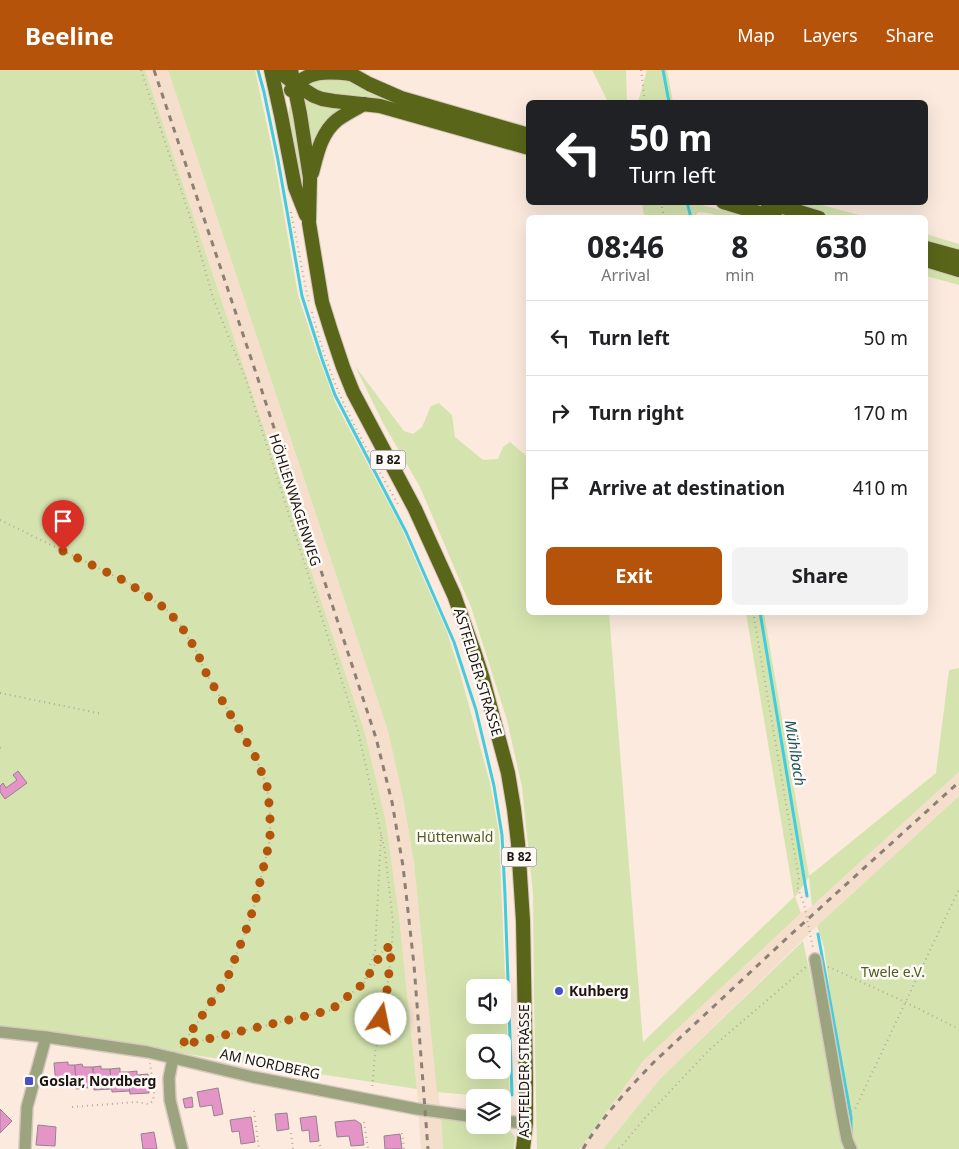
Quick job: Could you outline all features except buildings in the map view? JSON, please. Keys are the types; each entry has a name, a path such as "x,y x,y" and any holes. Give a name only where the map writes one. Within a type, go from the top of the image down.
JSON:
{"main road":[{"name":"B 82","path":"271,70 295,187 309,223"},
{"path":"280,70 295,84 314,96 334,101 380,106 526,147"},
{"name":"B 82","path":"291,70 295,84 310,178 309,223"},
{"path":"281,115 286,97 295,84 303,78 321,72 349,72 401,98 526,134"},
{"name":"B 82","path":"310,178 319,146 326,132 337,120 364,104"},
{"path":"733,205 766,215"},
{"path":"777,205 809,215"},
{"name":"ASTFELDER STRASSE","path":"309,223 322,302 343,367 363,413 415,508 454,595 483,679 508,774 514,809 521,880 526,1078 526,1123 523,1149"},
{"path":"928,249 959,258"},
{"path":"928,261 959,270"}],"street":[{"path":"816,959 842,1114 847,1140 851,1149"},
{"name":"AM NORDBERG","path":"0,1032 148,1052 253,1077 417,1109 466,1116"},
{"path":"25,1149 28,1107 46,1037"},
{"path":"173,1058 169,1078 170,1100 182,1149"},
{"path":"511,1121 526,1123"}],"path":[{"name":"HÖHLENWAGENWEG","path":"141,70 190,217 212,298 246,380 358,731 381,832 385,852 392,922 392,946 387,990 375,1053 371,1100"},
{"path":"641,70 645,100"},
{"path":"291,210 306,289 329,369 351,418 401,509"},
{"path":"0,520 127,582 166,609 181,626 196,650 207,675 255,756 267,786 270,812 270,840 254,907 227,979 182,1045 331,1010 364,983 384,949 392,946"},
{"path":"619,1149 645,1118 709,1050 816,959 804,904 797,886 799,879 754,615"},
{"path":"0,693 103,714"},
{"path":"0,748 4,744"},
{"path":"364,983 375,951 381,832"},
{"path":"852,1110 958,889"},
{"path":"829,967 959,1029"},
{"path":"72,1107 136,1102 149,1104 153,1101 154,1092 148,1052"},
{"path":"254,1111 259,1149"},
{"path":"364,1122 368,1149"},
{"path":"291,1133 293,1149"},
{"path":"402,1134 404,1149"},
{"path":"320,1145 321,1149"}],"shaded area":[{"path":"145,70 168,70 388,730 403,798 414,863 443,1149 421,1149 417,1089 399,916 386,822 365,733"},
{"path":"959,772 959,796 817,926 660,1079 603,1149 580,1149 644,1060 801,913 812,906"}],"green space":[{"name":"Hüttenwald","path":"0,70 145,70 365,733 386,822 399,916 417,1089 37,1031 0,1029"},
{"name":"Hüttenwald","path":"168,70 255,70 274,158 298,295 316,350 335,402 401,527 447,632 490,783 499,833 505,979 466,979 466,1024 507,1024 507,1034 466,1034 466,1079 509,1079 510,1089 466,1089 466,1095 437,1092 414,863 403,798 388,731"},
{"path":"592,70 626,70 627,100 607,100"},
{"path":"647,70 667,70 673,100 639,100"},
{"path":"341,78 381,97 380,99 342,96 323,92 308,83 314,79"},
{"path":"303,99 323,106 344,109 315,142 312,142"},
{"path":"292,106 302,165 306,205 304,206 289,119 289,107"},
{"path":"642,205 702,205 740,215 716,215 698,212 696,215 644,215"},
{"path":"790,205 822,205 859,215 827,215"},
{"path":"928,235 959,244 959,253 928,245"},
{"path":"928,268 959,277 959,285 928,277"},
{"name":"Hüttenwald","path":"355,366 404,431 413,434 422,427 431,406 439,403 452,415 455,437 483,460 498,459 503,447 510,442 526,455 526,615 609,615 643,1042 794,897 746,615 764,615 809,876 936,773 949,670 959,668 959,772 812,906 809,877 795,897 801,913 644,1060 580,1149 537,1149 533,894 522,787 507,720 471,607 420,487 383,423"},
{"name":"Twele e.V.","path":"959,796 959,1149 853,1149 849,1139 824,947 817,926"},
{"path":"803,941 848,1149 603,1149 660,1079"},
{"path":"441,1118 466,1122 466,1134 511,1134 511,1132 515,1137 514,1149 443,1149"}],"waterway":[{"path":"258,70 278,160 302,296 322,359 335,395 406,532 454,642 476,710 494,786 502,835 512,1095"},
{"name":"Mühlbach","path":"663,70 669,100"},
{"name":"Mühlbach","path":"688,206 690,215"},
{"name":"Mühlbach","path":"760,615 807,896"},
{"name":"Mühlbach","path":"818,934 851,1117 851,1134"}],"railway":[{"path":"154,70 376,738 392,802 403,866 414,965 428,1149"},
{"path":"583,1149 607,1115 654,1062 959,782"}],"place":[{"name":"Kuhberg","path":"559,991"},
{"name":"Goslar, Nordberg","path":"29,1081"}],"route":[{"path":"63,551 127,582 166,609 181,626 196,650 207,675 255,756 267,786 270,812 270,840 254,907 227,979 182,1045 331,1010 364,983 384,949 392,946 387,990 381,1019"}]}
